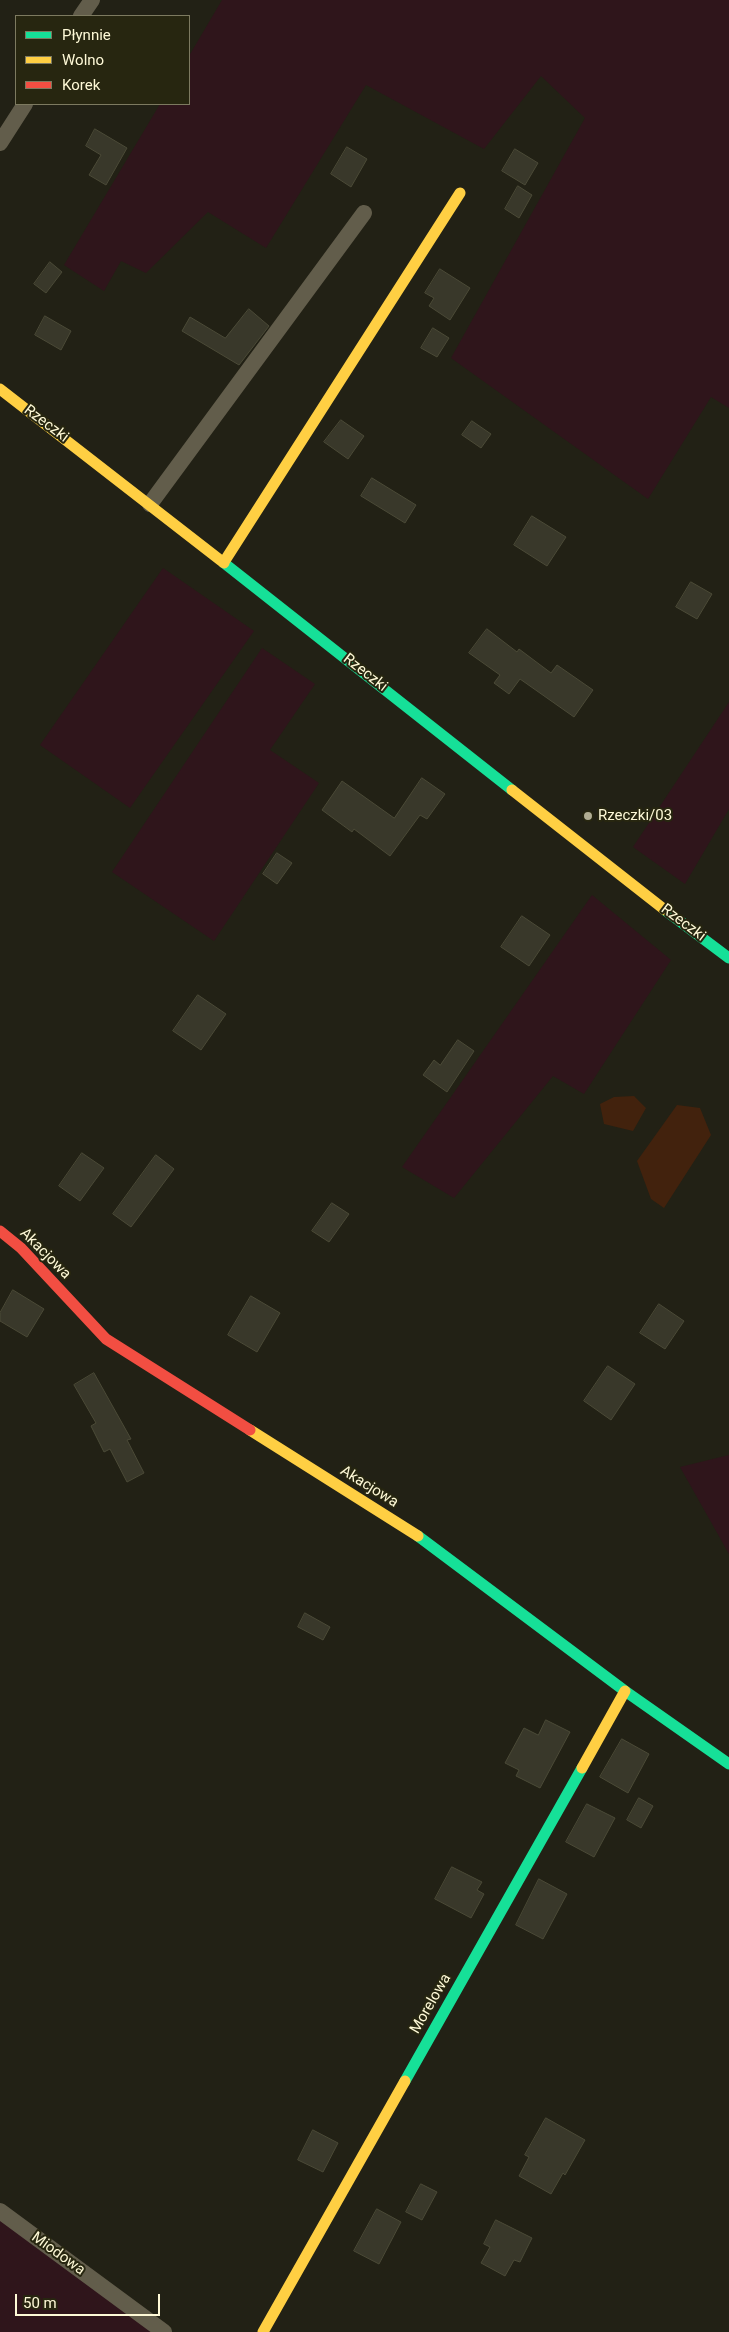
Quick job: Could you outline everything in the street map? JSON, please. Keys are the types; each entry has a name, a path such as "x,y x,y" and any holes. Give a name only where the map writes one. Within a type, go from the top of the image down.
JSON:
{"street":[{"path":"82,15 92,0"},
{"path":"0,143 24,105"},
{"path":"224,562 460,193"},
{"path":"150,504 364,213"},
{"name":"Rzeczki","path":"0,389 224,562 653,901 729,958"},
{"name":"Akacjowa","path":"0,1231 21,1248 106,1339 423,1539 625,1691 729,1764"},
{"name":"Morelowa","path":"263,2332 625,1691"},
{"name":"Miodowa","path":"0,2211 164,2332"}],"shaded area":[{"path":"222,0 729,0 729,408 711,397 648,499 451,358 585,118 541,76 484,149 366,85 266,248 208,212 146,273 121,261 104,291 64,265 159,105 190,105 190,54"},
{"path":"163,568 254,631 130,808 40,745"},
{"path":"262,648 315,684 270,750 319,783 214,941 112,872"},
{"path":"729,702 729,809 685,884 633,847"},
{"path":"592,895 671,960 584,1094 553,1076 454,1198 402,1167"},
{"path":"634,1096 646,1108 633,1131 604,1124 600,1104 614,1097"},
{"path":"677,1105 700,1108 711,1135 664,1208 651,1199 637,1161"},
{"path":"729,1455 729,1554 680,1467"},
{"path":"0,2211 164,2332 0,2332"}],"building":[{"path":"95,129 127,148 106,185 89,175 101,155 86,146"},
{"path":"347,147 367,159 351,187 331,174"},
{"path":"515,149 538,163 525,185 502,171"},
{"path":"518,186 532,195 519,218 505,209"},
{"path":"50,262 62,272 46,293 34,284"},
{"path":"440,269 470,288 450,320 429,306 434,298 425,293"},
{"path":"249,309 269,326 239,365 182,331 190,317 225,338"},
{"path":"45,316 71,331 61,350 35,335"},
{"path":"433,328 449,338 437,357 421,348"},
{"path":"341,420 364,436 348,459 324,442"},
{"path":"472,421 491,434 481,448 462,435"},
{"path":"372,478 416,505 405,523 361,496"},
{"path":"532,516 566,537 547,566 514,545"},
{"path":"691,582 712,594 697,619 676,607"},
{"path":"487,629 517,652 519,649 551,673 557,665 593,690 574,717 520,679 509,694 494,683 500,675 469,653"},
{"path":"422,778 445,794 427,819 420,815 390,856 354,829 352,832 322,810 342,781 394,818"},
{"path":"277,853 292,863 277,884 263,874"},
{"path":"522,916 550,935 529,966 501,947"},
{"path":"198,995 226,1014 201,1050 173,1031"},
{"path":"458,1040 474,1051 447,1092 423,1075 434,1060 440,1065"},
{"path":"82,1153 104,1168 80,1201 59,1186"},
{"path":"156,1155 174,1169 131,1227 113,1214"},
{"path":"332,1203 349,1214 329,1242 312,1231"},
{"path":"13,1290 44,1309 27,1337 0,1321 0,1313"},
{"path":"251,1296 280,1313 257,1352 228,1335"},
{"path":"659,1304 684,1321 665,1349 640,1333"},
{"path":"608,1366 635,1384 611,1420 584,1401"},
{"path":"94,1373 131,1439 127,1440 144,1473 127,1482 110,1449 104,1452 91,1426 96,1423 74,1385"},
{"path":"305,1613 330,1627 323,1640 298,1627"},
{"path":"546,1720 570,1732 540,1788 516,1776 519,1770 505,1763 524,1728 538,1735"},
{"path":"622,1739 649,1754 628,1793 600,1777"},
{"path":"639,1798 653,1806 641,1828 627,1820"},
{"path":"587,1804 615,1818 594,1857 566,1842"},
{"path":"452,1867 482,1882 477,1890 484,1894 471,1918 435,1899"},
{"path":"539,1879 567,1894 543,1939 516,1925"},
{"path":"546,2118 585,2140 565,2175 563,2173 551,2194 519,2176 529,2157 525,2155"},
{"path":"313,2130 338,2143 323,2172 298,2160"},
{"path":"421,2184 437,2192 422,2220 406,2212"},
{"path":"377,2209 401,2222 379,2264 354,2251"},
{"path":"496,2220 532,2238 520,2262 514,2260 505,2276 481,2263 490,2247 484,2244"}],"traffic: fast":[{"path":"224,563 512,790"},
{"path":"665,910 729,958"},
{"path":"418,1536 625,1691 729,1764"},
{"path":"405,2081 582,1768"}],"traffic: slow":[{"path":"224,562 460,193"},
{"path":"0,389 224,563"},
{"path":"512,790 665,910"},
{"path":"250,1430 418,1536"},
{"path":"582,1768 625,1691"},
{"path":"263,2332 405,2081"}],"traffic: jam":[{"path":"0,1231 21,1248 106,1339 250,1430"}],"place":[{"name":"Rzeczki/03","path":"588,816"}]}
